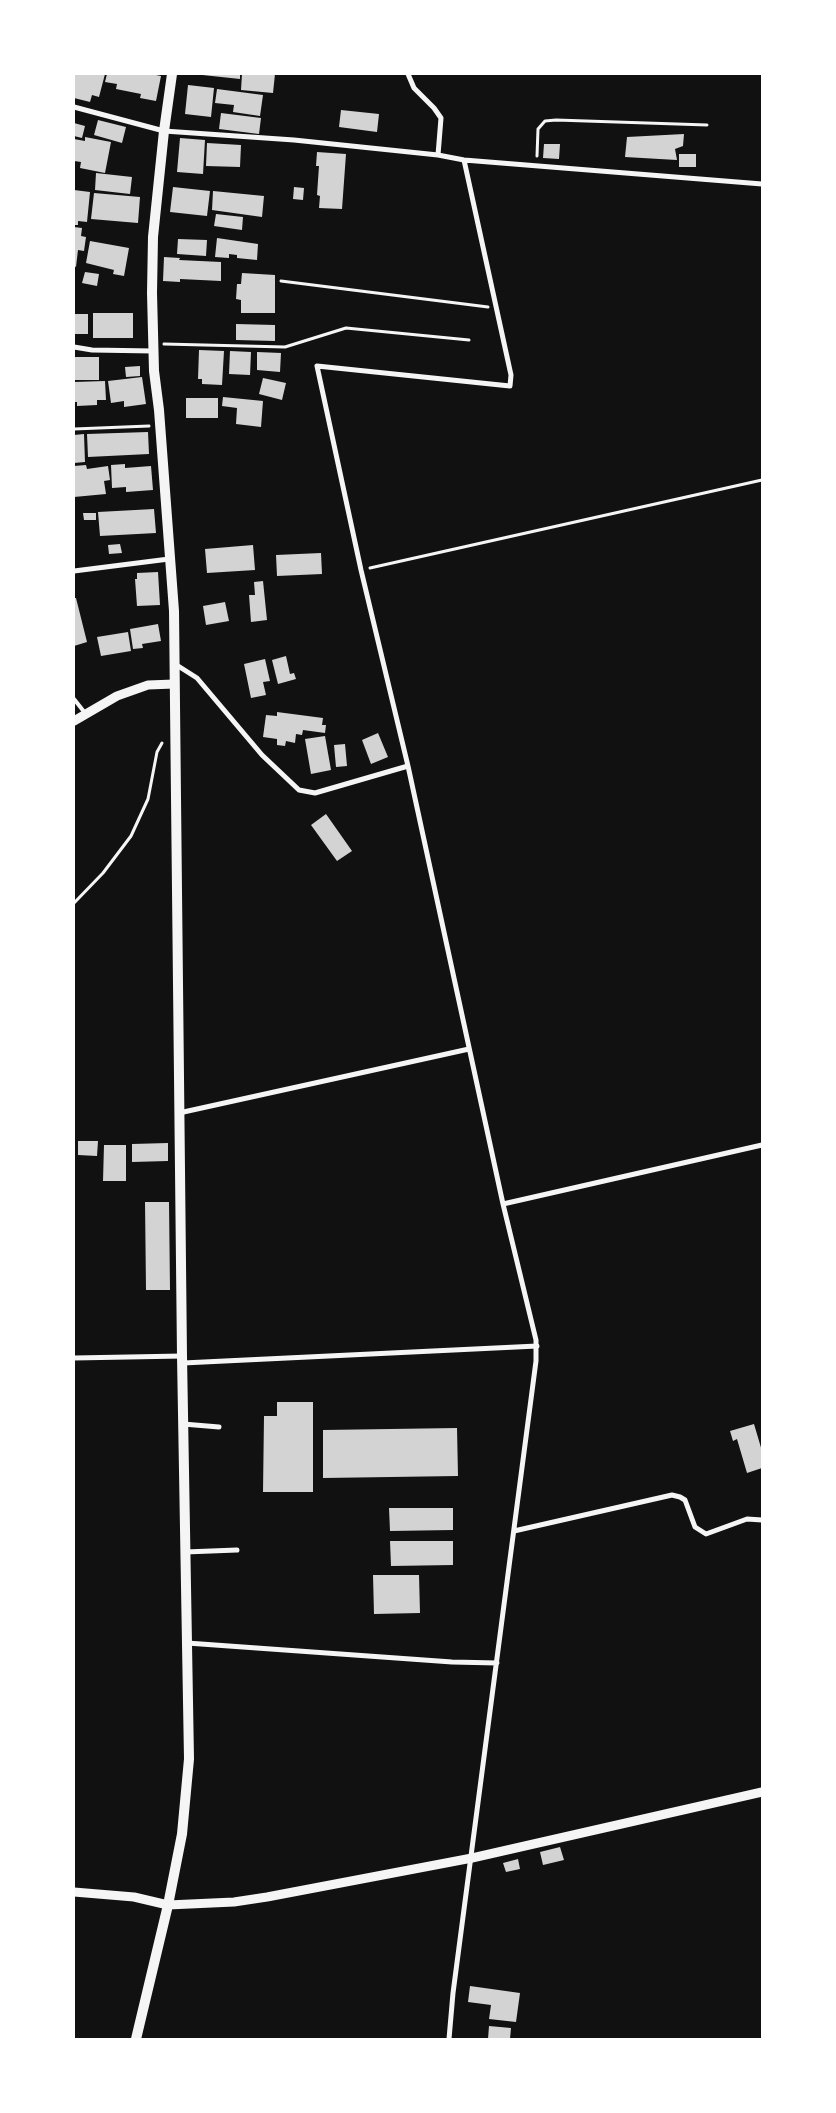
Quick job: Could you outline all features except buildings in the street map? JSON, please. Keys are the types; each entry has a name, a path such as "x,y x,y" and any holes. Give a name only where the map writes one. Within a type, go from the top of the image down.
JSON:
{"main road":[{"path":"136,2039 168,1905 186,1803 189,1758 182,1360 174,611 153,347 152,293 153,237 172,74"}],"street":[{"path":"408,74 414,88 441,118 438,155"},
{"path":"74,107 164,130 294,140 438,155 464,160 762,184"},
{"path":"448,2039 452,1993 472,1858 537,1346 503,1204 408,766 361,570 317,366 510,386 511,375 464,160"},
{"path":"74,347 92,350 153,347"},
{"path":"74,572 169,559"},
{"path":"175,664 197,678 262,755 299,790 315,793 408,766"},
{"path":"74,721 117,696 148,686 174,684"},
{"path":"179,1114 469,1049"},
{"path":"503,1204 762,1145"},
{"path":"74,1358 182,1360 537,1346"},
{"path":"183,1424 219,1427"},
{"path":"514,1531 672,1495 685,1500 695,1527 706,1534 747,1519 762,1520"},
{"path":"185,1552 237,1550"},
{"path":"187,1643 452,1662 497,1663"},
{"path":"74,1892 134,1897 168,1905 234,1902 472,1858 762,1792"}],"lane":[{"path":"74,699 86,714"}],"path":[{"path":"536,166 538,129 545,121 707,125"},
{"path":"281,281 496,308"},
{"path":"153,347 285,347 346,328 469,340"},
{"path":"74,429 160,425"},
{"path":"361,570 762,480"},
{"path":"74,903 103,873 131,836 148,799 157,752 165,736 175,728"}]}
